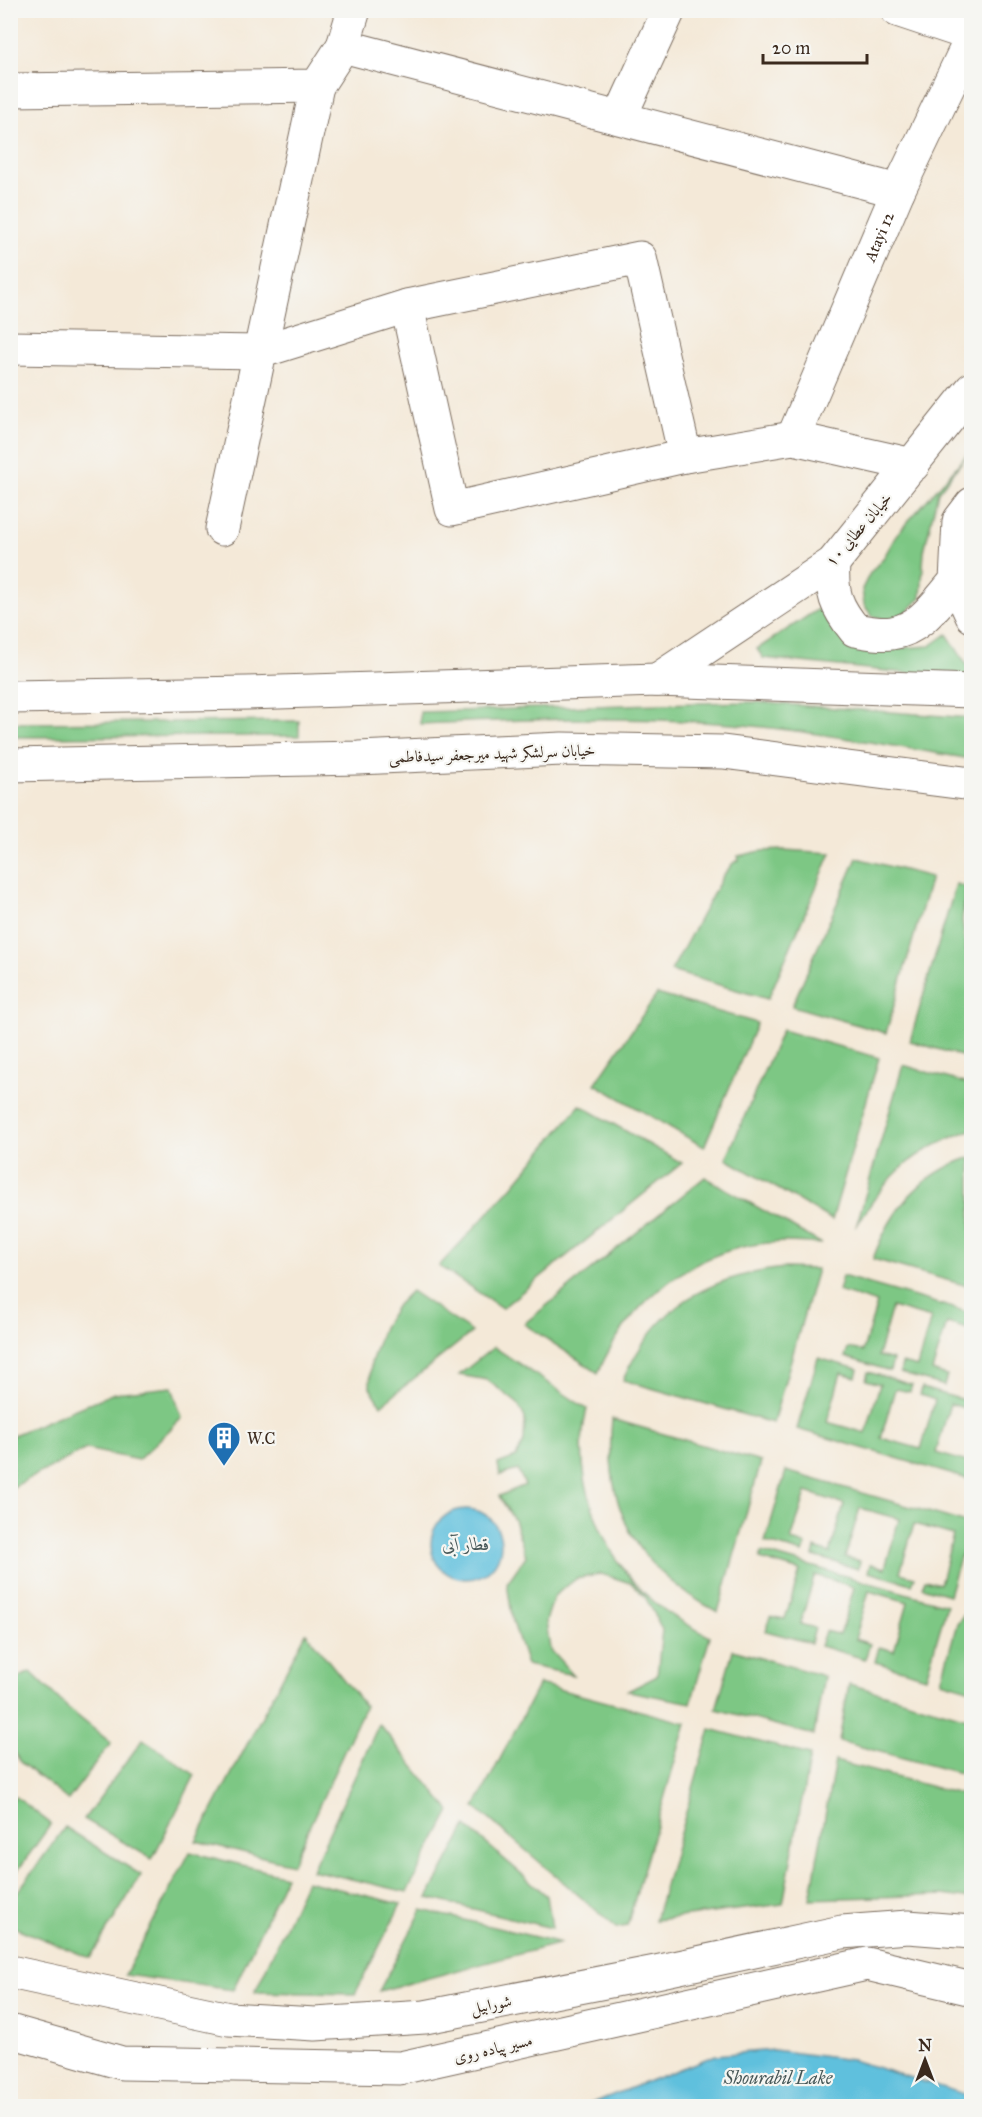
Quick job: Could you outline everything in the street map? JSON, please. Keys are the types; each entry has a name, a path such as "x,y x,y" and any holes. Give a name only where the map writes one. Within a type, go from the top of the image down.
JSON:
{"street":[{"path":"222,529 317,86 343,46 354,10"},
{"path":"620,117 669,10"},
{"path":"897,10 972,36"},
{"name":"Atayi 12","path":"793,438 898,191 972,36"},
{"path":"343,46 898,191"},
{"path":"10,90 317,86"},
{"path":"10,348 259,352 406,306 640,258 685,456"},
{"path":"406,306 453,509 685,456 793,438 913,465"},
{"name":"خیابان عطایی ۱۰","path":"657,680 833,563 972,389"},
{"path":"972,504 959,521 956,581 972,616"},
{"path":"833,563 831,585 840,612 855,630 880,634 894,633 918,624 956,581"},
{"path":"10,697 247,693 657,680 972,691"},
{"name":"خیابان سرلشکر شهید میرجعفر سیدفاطمی","path":"10,765 358,758 562,749 723,752 972,784"},
{"name":"شورابیل","path":"10,1972 229,2019 315,2024 424,2017 656,1972 842,1932 908,1927 972,1932"},
{"name":"مسیر پیاده روی","path":"10,2031 122,2063 400,2068 867,1964 972,1989"}],"green space":[{"path":"971,450 938,492 924,551 921,598 896,622 872,616 864,605 862,589 870,573 884,557 897,534"},
{"path":"826,604 867,638 902,648 930,646 947,634 971,671 971,677 962,679 763,658 757,649"},
{"path":"755,702 971,718 971,759 871,742 736,724 596,719 420,724 420,712"},
{"path":"299,721 299,736 11,737 11,723"},
{"path":"761,851 831,853 768,999 671,971 723,876 733,863 739,860 738,856"},
{"path":"857,858 931,877 886,1033 792,1006"},
{"path":"956,884 966,887 962,920 971,967 971,1059 910,1041"},
{"path":"657,994 757,1023 704,1147 595,1084"},
{"path":"782,1030 879,1058 832,1220 726,1159"},
{"path":"903,1065 971,1085 971,1130 933,1146 903,1166 879,1193 856,1227"},
{"path":"580,1105 682,1163 502,1308 439,1266 512,1187"},
{"path":"971,1157 971,1287 873,1259 889,1224 898,1209 910,1196 937,1173"},
{"path":"705,1177 822,1244 786,1242 755,1245 725,1252 697,1264 672,1279 649,1298 612,1346 598,1373 524,1324"},
{"path":"785,1268 817,1269 773,1423 623,1380 636,1354 651,1332 687,1299 731,1278"},
{"path":"842,1276 971,1313 971,1330 947,1323 932,1371 947,1376 944,1386 900,1373 902,1363 917,1367 931,1318 892,1307 878,1356 893,1360 890,1371 845,1357 848,1348 863,1351 877,1303 838,1291"},
{"path":"411,1291 472,1332 381,1405 370,1387 371,1363 383,1327 397,1305"},
{"path":"494,1347 587,1409 583,1434 583,1461 594,1514 605,1539 618,1562 652,1600 673,1616 710,1637 691,1703 628,1691 657,1676 662,1630 645,1597 631,1583 601,1574 576,1579 554,1596 546,1621 550,1649 573,1675 527,1665 513,1622 507,1583 526,1556 514,1520 499,1496 525,1485 518,1470 500,1475 498,1464 516,1457 524,1441 525,1418 517,1403 487,1380 459,1375"},
{"path":"818,1358 858,1369 856,1377 841,1373 827,1422 866,1433 880,1384 866,1380 868,1372 912,1385 910,1392 895,1389 881,1438 921,1449 935,1400 920,1395 922,1388 967,1401 965,1408 950,1404 936,1453 971,1463 971,1480 797,1429"},
{"path":"172,1387 182,1418 138,1460 86,1449 11,1488 11,1436 114,1393"},
{"path":"612,1419 761,1462 718,1612 666,1577 646,1556 631,1534 620,1509 613,1482"},
{"path":"786,1471 970,1524 949,1595 922,1587 925,1580 940,1584 953,1535 914,1524 900,1573 915,1577 912,1584 868,1572 870,1564 885,1568 899,1519 860,1508 845,1557 860,1561 858,1569 813,1556 815,1548 830,1553 844,1504 806,1492 791,1541 806,1545 803,1553 765,1542"},
{"path":"762,1552 947,1605 926,1677 875,1662 879,1647 894,1651 908,1602 869,1591 855,1639 870,1644 865,1659 820,1646 825,1631 840,1635 854,1587 815,1575 800,1624 815,1628 811,1643 766,1631 770,1616 785,1619 800,1571 760,1559"},
{"path":"971,1606 971,1690 941,1681 957,1623"},
{"path":"306,1633 365,1706 292,1864 196,1841"},
{"path":"733,1650 824,1676 814,1735 716,1709"},
{"path":"31,1672 69,1709 111,1743 68,1800 20,1762 11,1745 11,1681"},
{"path":"539,1684 686,1723 627,1926 617,1928 475,1807"},
{"path":"849,1684 971,1719 971,1758 967,1775 839,1741"},
{"path":"379,1724 450,1811 407,1892 312,1870"},
{"path":"710,1729 810,1755 783,1904 655,1920"},
{"path":"143,1739 195,1775 152,1859 84,1819"},
{"path":"835,1761 971,1797 971,1808 964,1834 971,1837 971,1899 943,1895 810,1899"},
{"path":"15,1796 51,1824 11,1880 11,1802"},
{"path":"466,1826 547,1896 552,1928 428,1898"},
{"path":"65,1827 141,1875 90,1958 11,1926 11,1901"},
{"path":"190,1852 286,1876 233,1990 125,1975"},
{"path":"306,1881 401,1904 355,1994 255,1992"},
{"path":"422,1910 561,1943 379,1991"}],"water":[{"name":"قطار آبی","path":"466,1509 479,1512 491,1519 498,1531 501,1544 498,1557 491,1569 479,1576 466,1579 453,1576 441,1569 434,1557 431,1544 434,1531 441,1519 453,1512"},
{"name":"Shourabil Lake","path":"774,2050 852,2060 971,2096 971,2106 584,2106 716,2055"}],"place":[{"name":"W.C","path":"224,1467"}]}
